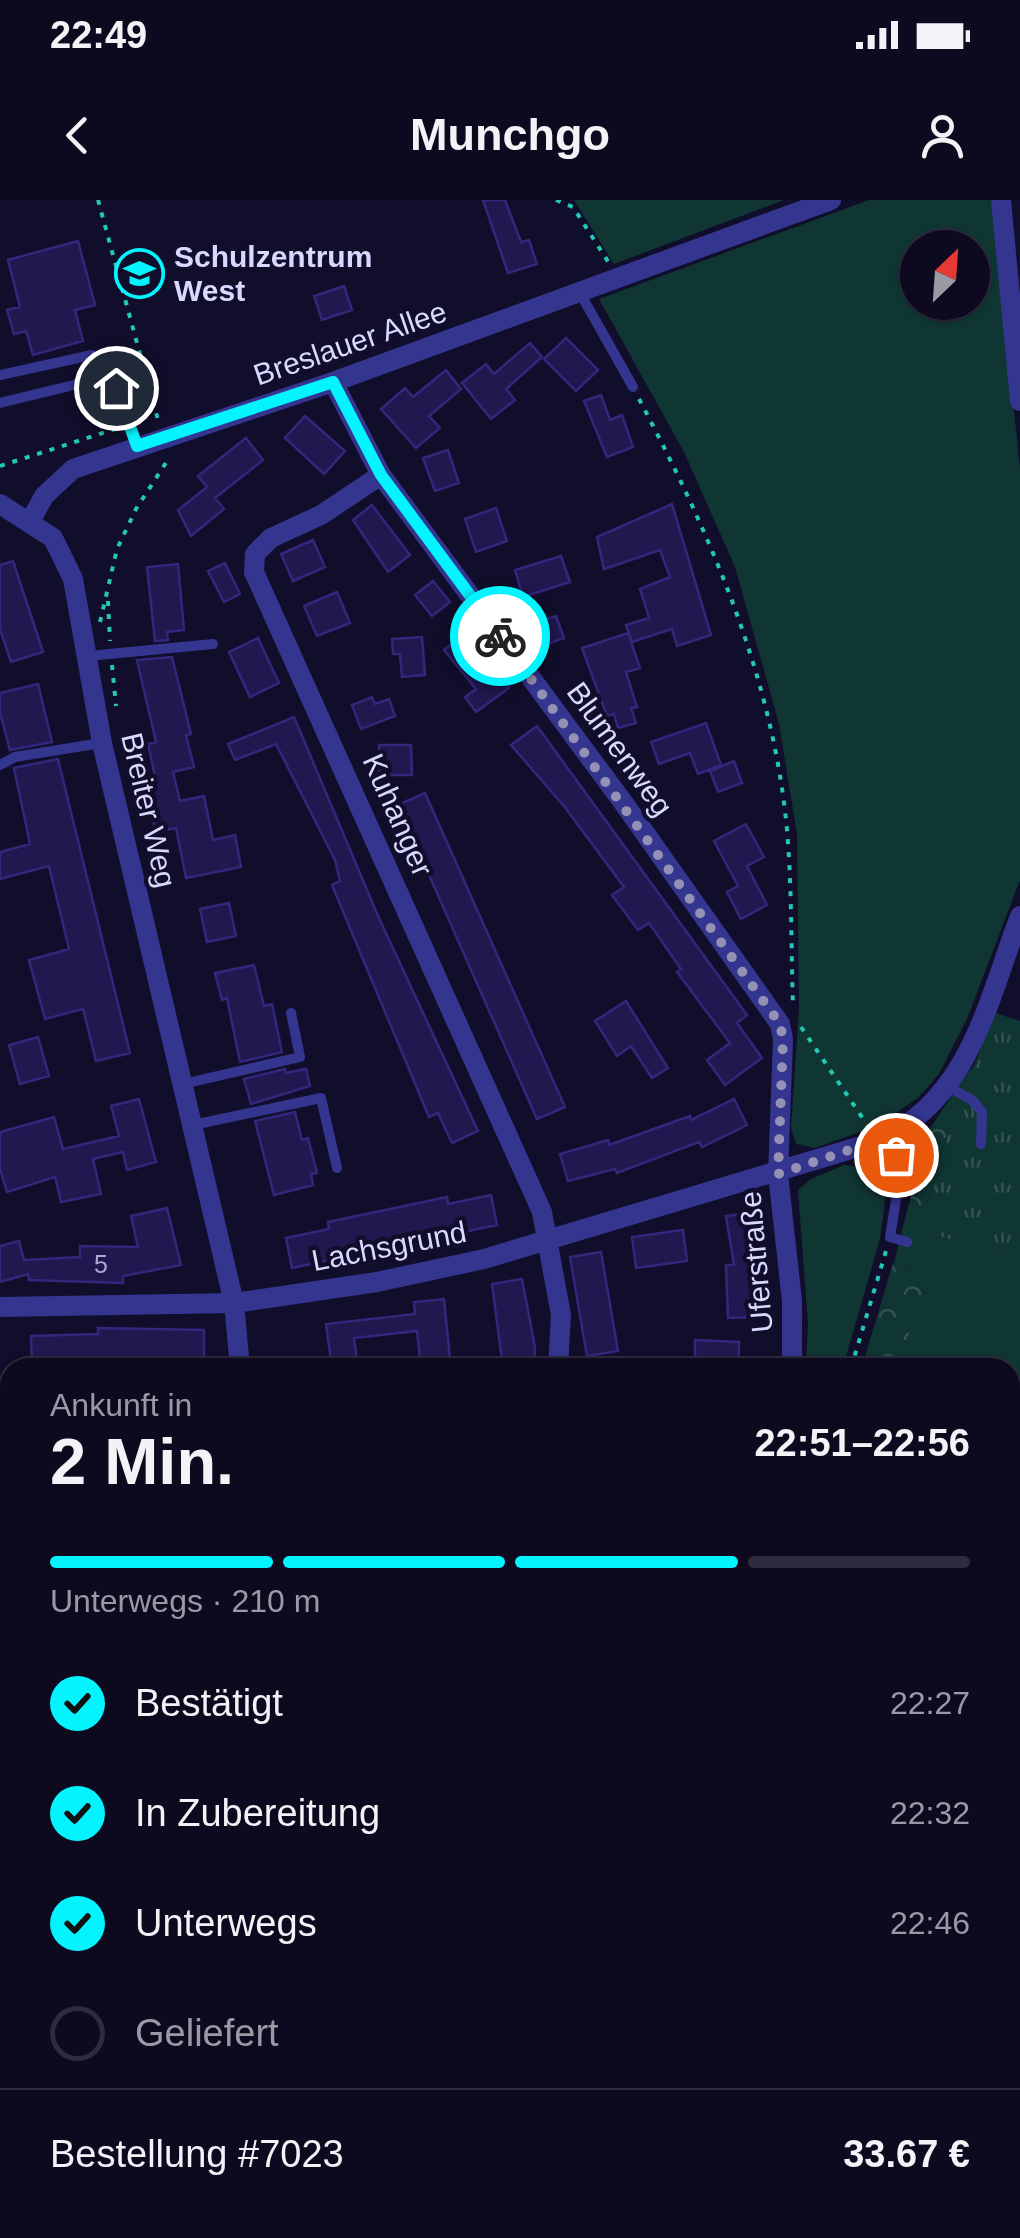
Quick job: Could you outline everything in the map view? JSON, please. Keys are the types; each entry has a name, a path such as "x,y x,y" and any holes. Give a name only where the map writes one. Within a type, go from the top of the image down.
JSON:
{"street":[{"name":"Breslauer Allee","path":"30,520 44,496 74,469 333,382 831,200"},
{"path":"1001,200 1020,401"},
{"name":"Blumenweg","path":"333,382 381,475 774,1013 783,1039 778,1174"},
{"name":"Kuhanger","path":"381,475 320,515 271,538 255,554 254,572 542,1212 549,1238"},
{"path":"0,504 30,520"},
{"name":"Breiter Weg","path":"30,520 52,538 73,579 102,743 234,1303 239,1358"},
{"name":"Uferstraße","path":"792,1358 789,1248 778,1174 884,1139 925,1115 949,1087 969,1053 1020,916"},
{"name":"Lachsgrund","path":"0,1307 234,1303 395,1278 484,1258 778,1174"},
{"path":"549,1238 561,1315 559,1358"}],"lane":[{"path":"580,293 633,386"},
{"path":"0,375 79,354 92,355 110,376 137,446"},
{"path":"0,404 110,376"},
{"path":"87,650 213,644"},
{"path":"0,765 14,757 102,743"},
{"path":"183,1084 300,1057 291,1013"},
{"path":"949,1087 972,1100 982,1112 981,1144"},
{"path":"193,1125 321,1098 337,1168"},
{"path":"884,1139 899,1181 890,1237 908,1242"}],"path":[{"path":"98,200 158,420"},
{"path":"556,200 573,206 618,278"},
{"path":"633,386 724,573 766,712 787,828 793,1015 884,1139"},
{"path":"0,466 130,424"},
{"path":"87,650 108,601 117,549 136,508 169,458"},
{"path":"854,1358 890,1237"}],"green space":[{"path":"574,200 784,200 614,264"},
{"path":"869,200 992,200 1020,468 1020,880 967,1019 939,1074 918,1098 876,1126 815,1148 796,1144 791,1128 799,1008 797,834 779,724 735,567 684,452 599,299"},
{"path":"995,1013 1020,1021 1020,1258 919,1231 963,1079 974,1066"},
{"path":"963,1079 919,1231 903,1226 929,1130"},
{"path":"844,1165 865,1167 887,1185 880,1239 846,1358 806,1358 808,1323 798,1190 811,1179"},
{"path":"903,1226 1020,1258 1020,1358 900,1358 923,1292 907,1266 894,1263"},
{"path":"893,1263 907,1266 924,1292 900,1358 865,1358"}],"building":[{"path":"483,200 505,200 521,242 529,240 537,264 508,273"},
{"path":"78,241 95,305 75,310 83,341 33,355 26,331 14,334 7,310 20,307 8,260"},
{"path":"344,286 352,310 322,320 314,296"},
{"path":"566,338 598,370 576,391 544,359"},
{"path":"530,343 542,357 506,389 515,400 491,419 462,383 486,364 494,374"},
{"path":"446,370 461,389 429,416 440,428 416,448 381,409 405,388 413,397"},
{"path":"601,395 610,420 622,415 633,447 607,457 584,401"},
{"path":"305,416 345,451 324,474 285,438"},
{"path":"246,438 263,460 215,498 224,509 191,536 178,510 207,487 198,476"},
{"path":"448,450 459,483 435,491 423,458"},
{"path":"672,504 711,635 677,646 672,629 632,642 626,625 649,618 640,589 670,577 660,550 604,569 597,537"},
{"path":"372,505 410,555 388,572 353,520"},
{"path":"496,508 507,541 476,552 465,519"},
{"path":"313,540 325,567 293,581 281,554"},
{"path":"561,556 570,582 523,597 515,570"},
{"path":"13,561 43,652 11,662 0,629 0,565"},
{"path":"225,563 240,594 224,602 208,571"},
{"path":"178,564 184,630 167,632 168,640 155,641 147,567"},
{"path":"433,581 450,602 432,616 415,595"},
{"path":"337,592 350,623 317,636 304,606"},
{"path":"556,616 564,638 542,646 534,623"},
{"path":"469,630 509,688 476,712 465,697 476,689 444,650"},
{"path":"628,633 640,668 626,672 637,707 631,708 636,723 618,728 614,714 607,716 582,648"},
{"path":"422,637 425,675 402,677 400,654 393,654 392,639"},
{"path":"258,638 279,683 250,697 229,652"},
{"path":"172,657 191,734 186,735 194,767 173,772 180,801 204,796 213,840 235,835 241,867 186,878 176,828 156,832 142,779 155,776 148,744 156,742 137,660"},
{"path":"38,684 52,742 10,750 0,713 0,693"},
{"path":"372,697 375,704 389,699 395,716 361,729 352,705"},
{"path":"294,717 378,916 478,1131 452,1143 438,1113 429,1117 332,885 340,881 335,860 276,744 235,760 228,744"},
{"path":"706,723 721,765 698,774 690,753 659,764 651,742"},
{"path":"537,726 747,1015 737,1023 762,1058 725,1085 707,1060 730,1043 677,972 681,969 649,923 638,930 612,895 624,887 564,806 511,745"},
{"path":"379,745 411,745 412,775 379,775"},
{"path":"58,759 130,1053 96,1061 83,1009 45,1019 29,960 69,949 49,866 0,879 0,852 30,844 14,768"},
{"path":"734,761 742,783 718,792 710,771"},
{"path":"425,793 565,1107 537,1119 398,805"},
{"path":"746,824 764,857 747,866 767,905 741,919 727,892 738,886 714,841"},
{"path":"229,903 236,936 207,942 200,909"},
{"path":"254,965 264,1006 272,1004 282,1052 240,1062 227,998 222,1000 215,973"},
{"path":"626,1001 668,1068 652,1078 631,1046 617,1056 595,1021"},
{"path":"38,1037 49,1076 20,1084 9,1045"},
{"path":"285,1069 286,1073 306,1069 310,1086 251,1104 244,1079"},
{"path":"139,1099 156,1162 127,1170 123,1152 93,1159 101,1194 61,1202 55,1177 7,1192 0,1169 0,1132 54,1117 63,1149 119,1136 111,1106"},
{"path":"734,1099 747,1125 702,1147 699,1142 617,1173 615,1169 568,1181 560,1154 608,1140 609,1145 690,1116 691,1120"},
{"path":"295,1112 302,1140 308,1138 317,1173 311,1174 313,1185 274,1195 255,1121"},
{"path":"491,1195 497,1225 454,1234 453,1228 334,1252 335,1259 292,1268 286,1238 329,1229 328,1222 447,1197 448,1204"},
{"path":"167,1208 181,1265 123,1276 123,1283 29,1280 28,1274 0,1282 0,1246 19,1241 24,1260 80,1257 80,1246 138,1247 131,1216"},
{"path":"756,1212 765,1264 757,1264 759,1317 728,1318 726,1265 734,1265 726,1216"},
{"path":"683,1230 687,1261 636,1268 632,1237"},
{"path":"601,1252 618,1351 587,1356 570,1257"},
{"path":"522,1279 534,1358 502,1358 492,1284"},
{"path":"444,1299 450,1358 420,1358 417,1331 354,1338 357,1358 331,1358 326,1324 415,1314 414,1302"},
{"path":"98,1328 204,1330 204,1358 32,1358 31,1336 98,1334"},
{"path":"695,1340 739,1342 738,1358 695,1358"}],"way so far":[{"path":"500,636 780,1024 783,1039 778,1174 891,1136 896,1155"}],"place":[{"name":"Schulzentrum West","path":"139,273"}],"route":[{"path":"116,388 137,446 333,382 381,475 500,636"}]}
